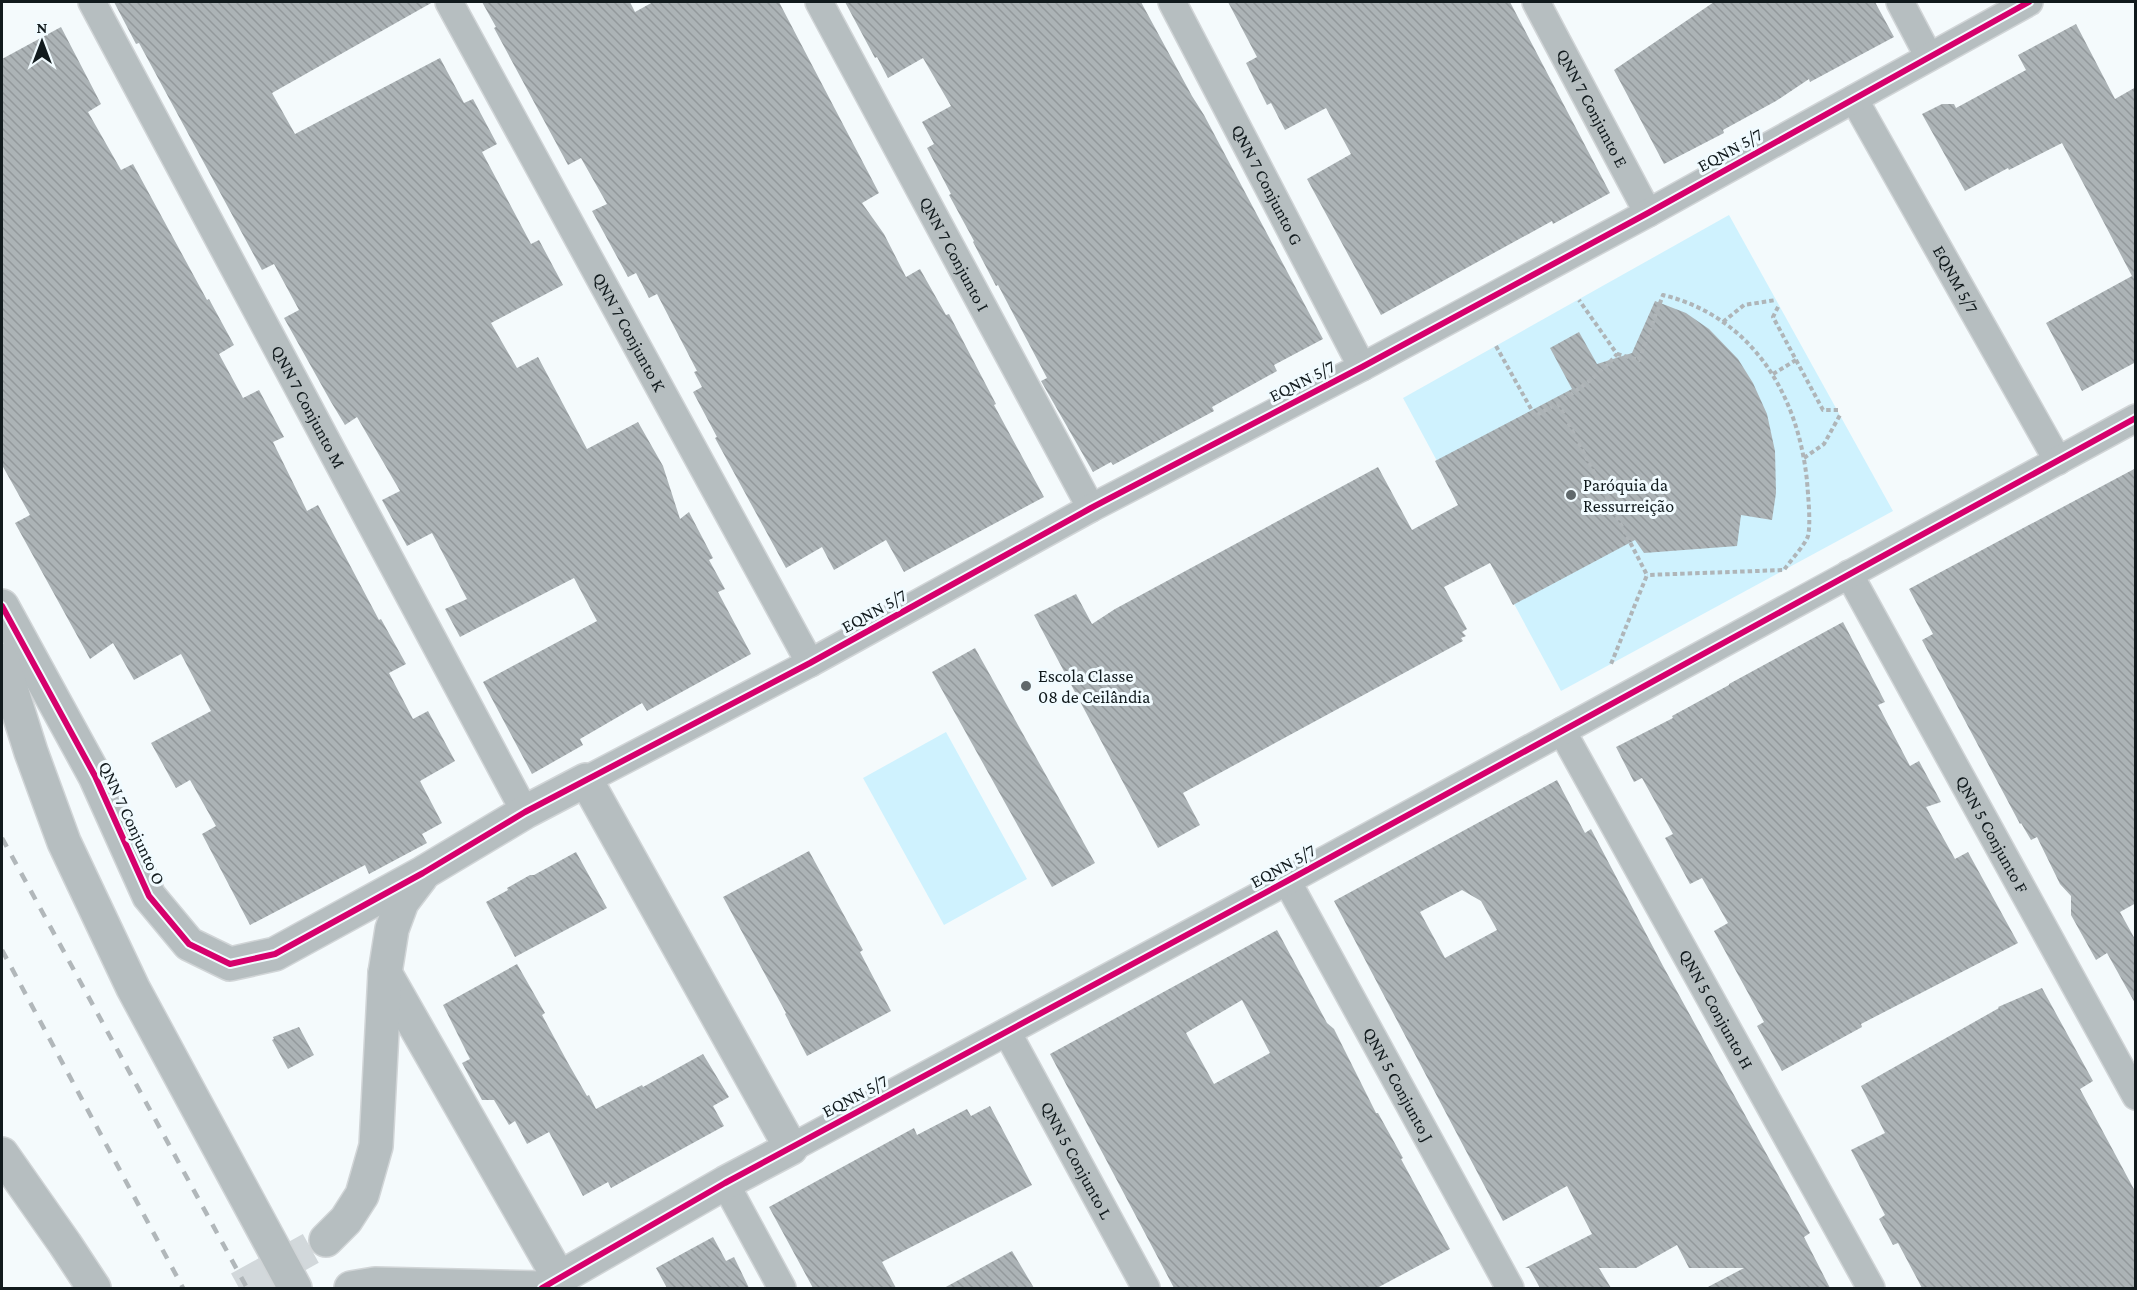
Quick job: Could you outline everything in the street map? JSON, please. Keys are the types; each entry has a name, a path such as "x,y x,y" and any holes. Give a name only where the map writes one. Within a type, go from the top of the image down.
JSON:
{"street":[{"name":"QNN 7 Conjunto M","path":"92,2 525,812"},
{"name":"QNN 7 Conjunto K","path":"449,2 810,663"},
{"name":"QNN 7 Conjunto I","path":"819,2 1091,508"},
{"name":"QNN 7 Conjunto G","path":"1172,2 1362,367"},
{"name":"QNN 7 Conjunto E","path":"1536,2 1648,213"},
{"path":"1900,2 1929,57"},
{"name":"EQNN 5/7","path":"586,780 810,663 1091,508 1362,367 1648,213 2029,2"},
{"name":"EQNM 5/7","path":"1854,99 2058,461"},
{"name":"EQNN 5/7","path":"791,1148 1287,881 2136,418"},
{"name":"QNN 5 Conjunto F","path":"1849,574 2136,1096"},
{"name":"QNN 7 Conjunto O","path":"2,606 95,776 149,896 189,944 230,964 275,954 423,873 525,812 586,780"},
{"path":"2,660 31,752 64,842 133,988 295,1288"},
{"name":"QNN 5 Conjunto H","path":"1562,731 1871,1288"},
{"path":"351,1288 375,1284 548,1285 725,1183 791,1148 586,780"},
{"path":"326,1240 346,1220 362,1195 376,1146 385,973 392,929 402,902 423,873"},
{"name":"QNN 5 Conjunto J","path":"1287,881 1510,1288"},
{"path":"385,973 548,1285"},
{"name":"QNN 5 Conjunto L","path":"1007,1032 1146,1288"},
{"path":"2,1154 94,1288"},
{"path":"725,1183 782,1288"}],"path":[{"path":"1579,300 1617,354 1640,360 1663,295 1684,300 1723,322 1744,340 1773,374 1792,411 1804,458 1808,496 1808,537 1784,570 1647,575"},
{"path":"1723,322 1744,305 1776,300"},
{"path":"1779,305 1773,317 1823,410 1838,410"},
{"path":"1496,346 1535,416 1558,403 1605,368 1617,354"},
{"path":"1773,374 1796,360"},
{"path":"1558,403 1647,575 1611,664"},
{"path":"1804,458 1824,444 1840,415"}],"shaded area":[{"path":"1729,215 1893,511 1561,691 1403,398"},
{"path":"946,732 1027,879 944,925 863,778"}],"building":[{"path":"114,2 433,2 272,93 295,134 440,58 464,103 473,99 497,144 482,152 531,244 539,240 563,285 491,323 517,368 538,357 587,449 638,422 663,466 680,519 689,512 713,558 709,560 725,589 718,592 751,654 647,711 642,703 580,739 583,745 532,774 483,682 597,621 574,578 460,637 445,609 467,599 432,533 407,546 382,500 400,491 357,417 345,425 331,402 284,318 299,310 274,264 262,270 139,43 136,44"},
{"path":"482,2 630,2 635,12 653,2 779,2 879,193 862,203 884,234 906,277 920,269 946,315 949,314 996,404 994,405 1044,497 904,572 886,540 834,570 822,547 786,568 715,438 717,437 693,392 702,387 694,372 697,371 657,294 649,298 636,273 628,277 592,211 607,204 581,158 568,165"},
{"path":"845,2 1141,2 1323,339 1274,365 1277,371 1212,407 1214,411 1113,465 1111,462 1093,472 1041,381 1047,378 973,242 927,148 934,144 922,122 951,106 923,58 888,78"},
{"path":"1228,2 1510,2 1610,193 1553,224 1552,221 1381,315 1307,179 1351,154 1326,108 1285,130 1271,103 1267,105 1246,63 1257,57"},
{"path":"1714,2 1875,2 1894,37 1810,82 1809,79 1776,101 1723,130 1724,133 1664,164 1614,70"},
{"path":"2076,24 2115,99 2136,87 2136,362 2082,391 2046,323 2132,276 2062,143 1965,191 1922,114 1942,104 1954,104 1956,108 2026,70 2018,55"},
{"path":"61,27 101,104 88,112 121,170 133,164 234,345 219,354 243,398 259,390 284,437 273,442 307,511 318,505 379,620 381,619 406,664 389,673 413,719 428,711 455,761 420,781 442,823 422,834 427,843 369,874 365,865 250,925 202,834 216,826 190,780 176,788 151,743 211,711 181,654 134,680 113,643 90,659 15,523 30,515 2,465 2,59"},
{"path":"1655,301 1686,313 1709,329 1738,359 1753,383 1767,414 1775,451 1776,493 1772,520 1741,515 1737,546 1644,553 1635,540 1513,605 1490,563 1444,587 1467,629 1462,632 1466,636 1461,638 1463,641 1183,793 1200,825 1158,848 1034,615 1076,594 1092,624 1115,609 1378,467 1412,530 1458,505 1435,461 1572,389 1550,348 1579,332 1597,364 1632,353"},
{"path":"2136,468 2136,903 2120,912 2136,941 2136,1005 2107,953 2096,960 2071,915 2071,896 2060,884 2037,837 2031,840 2020,824 1922,640 1933,634 1909,589"},
{"path":"1843,622 1885,702 1878,705 1910,766 1919,761 1941,802 1926,807 1955,859 1968,852 2018,943 1861,1024 1862,1027 1782,1071 1757,1026 1764,1022 1714,931 1728,923 1702,878 1690,884 1665,838 1673,834 1642,778 1634,782 1616,747 1673,718 1672,716"},
{"path":"975,648 1095,863 1052,887 932,672"},
{"path":"1557,780 1585,833 1591,829 1663,966 1810,1233 1804,1237 1830,1288 1706,1288 1744,1268 1689,1268 1677,1245 1636,1268 1599,1268 1611,1288 1540,1288 1529,1268 1525,1268 1592,1234 1567,1186 1503,1221 1334,901","holes":["1462,890 1481,901 1497,930 1445,958 1420,912"]},
{"path":"809,851 863,950 860,952 891,1011 807,1056 723,897"},
{"path":"576,852 607,908 515,957 486,902 530,875"},
{"path":"1277,930 1327,1023 1334,1029 1376,1113 1403,1158 1401,1159 1450,1249 1377,1288 1174,1288 1050,1054","holes":["1242,1000 1270,1053 1214,1084 1186,1033"]},
{"path":"517,964 545,1013 542,1015 568,1063 596,1109 642,1085 643,1087 703,1054 729,1097 713,1106 724,1126 611,1188 608,1182 583,1196 549,1132 527,1144 515,1121 509,1125 494,1100 482,1100 462,1063 470,1059 443,1005"},
{"path":"2042,988 2093,1081 2080,1089 2136,1193 2136,1288 1922,1288 1898,1243 1893,1245 1879,1219 1885,1215 1851,1150 1885,1133 1861,1086 1998,1007"},
{"path":"299,1027 314,1055 288,1069 272,1040 273,1037"},
{"path":"990,1106 1032,1185 882,1262 896,1288 813,1288 769,1207 914,1128 917,1135 967,1109 971,1116"},
{"path":"713,1237 726,1261 734,1257 749,1288 667,1288 656,1268"},
{"path":"1012,1251 1034,1288 944,1288"}],"tunnel":[{"path":"239,1288 326,1240"}],"railway":[{"path":"2,838 247,1288"},
{"path":"2,950 183,1288"}],"cycle path":[{"path":"2,606 95,776 149,896 189,944 230,964 275,954 423,873 525,812 810,663 1091,508 1362,367 1648,213 2029,2"},
{"path":"542,1288 725,1183 1287,881 2136,418"}],"place":[{"name":"Paróquia da Ressurreição","path":"1571,495"},
{"name":"Escola Classe 08 de Ceilândia","path":"1026,686"}]}
